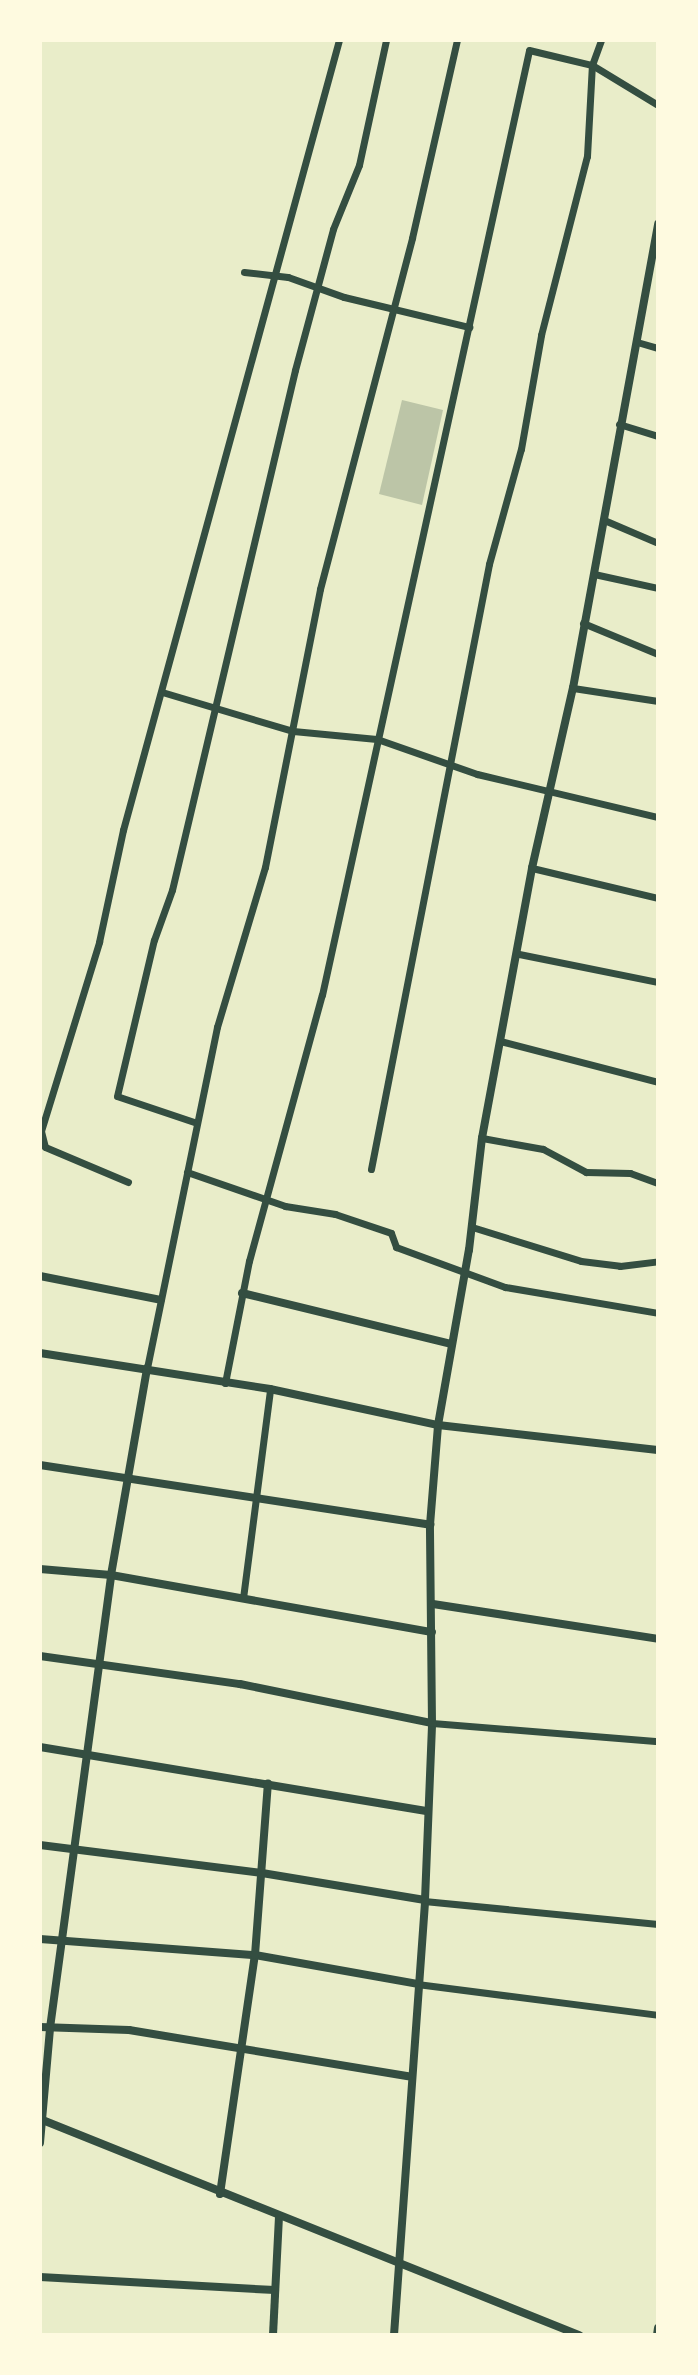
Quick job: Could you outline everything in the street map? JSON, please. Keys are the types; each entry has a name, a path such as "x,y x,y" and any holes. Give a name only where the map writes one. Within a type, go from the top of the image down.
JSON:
{"street":[{"path":"128,1182 45,1147 41,1131 99,942 123,830 339,40"},
{"path":"197,1123 117,1096 154,940 172,890 295,370 321,287 333,229 359,165 386,40"},
{"path":"40,2143 45,2027 63,1941 111,1575 147,1368 231,974 265,867 320,589 457,40"},
{"path":"371,1169 453,765 489,564 521,449 541,335 587,156 592,65 601,40"},
{"path":"225,1383 242,1293 322,995 529,50 592,65 658,105"},
{"path":"394,2335 408,2076 424,1900 432,1723 430,1525 438,1425 465,1273 482,1138 519,954 532,868 573,688 658,224"},
{"path":"244,272 275,275 392,309 469,327"},
{"path":"637,342 658,348"},
{"path":"619,424 658,436"},
{"path":"604,520 658,543"},
{"path":"594,574 658,588"},
{"path":"583,623 658,654"},
{"path":"573,688 658,701"},
{"path":"162,692 293,731 377,739 453,765 549,792 658,817"},
{"path":"532,868 658,898"},
{"path":"519,954 658,982"},
{"path":"500,1041 658,1082"},
{"path":"482,1138 543,1149 586,1172 630,1173 658,1183"},
{"path":"187,1172 268,1200 391,1233 396,1247 465,1273 544,1296 601,1300 658,1313"},
{"path":"472,1227 581,1261 620,1266 658,1261"},
{"path":"40,1276 161,1300"},
{"path":"242,1293 452,1344"},
{"path":"40,1353 270,1389 438,1425 658,1450"},
{"path":"243,1598 270,1389"},
{"path":"40,1465 256,1495 430,1525"},
{"path":"40,1569 111,1575 432,1632"},
{"path":"433,1604 658,1639"},
{"path":"40,1656 99,1667 240,1684 432,1723 658,1741"},
{"path":"40,1747 87,1751 428,1811"},
{"path":"220,2194 255,1955 268,1783"},
{"path":"40,1845 262,1873 424,1900 658,1924"},
{"path":"40,1939 255,1955 417,1984 658,2015"},
{"path":"45,2027 129,2030 244,2046 408,2076"},
{"path":"41,2119 220,2194 398,2260 579,2335"},
{"path":"273,2335 279,2216"},
{"path":"40,2277 275,2290"},
{"path":"657,2335 658,2328"}],"building":[{"path":"402,400 443,410 422,505 379,494"}]}
